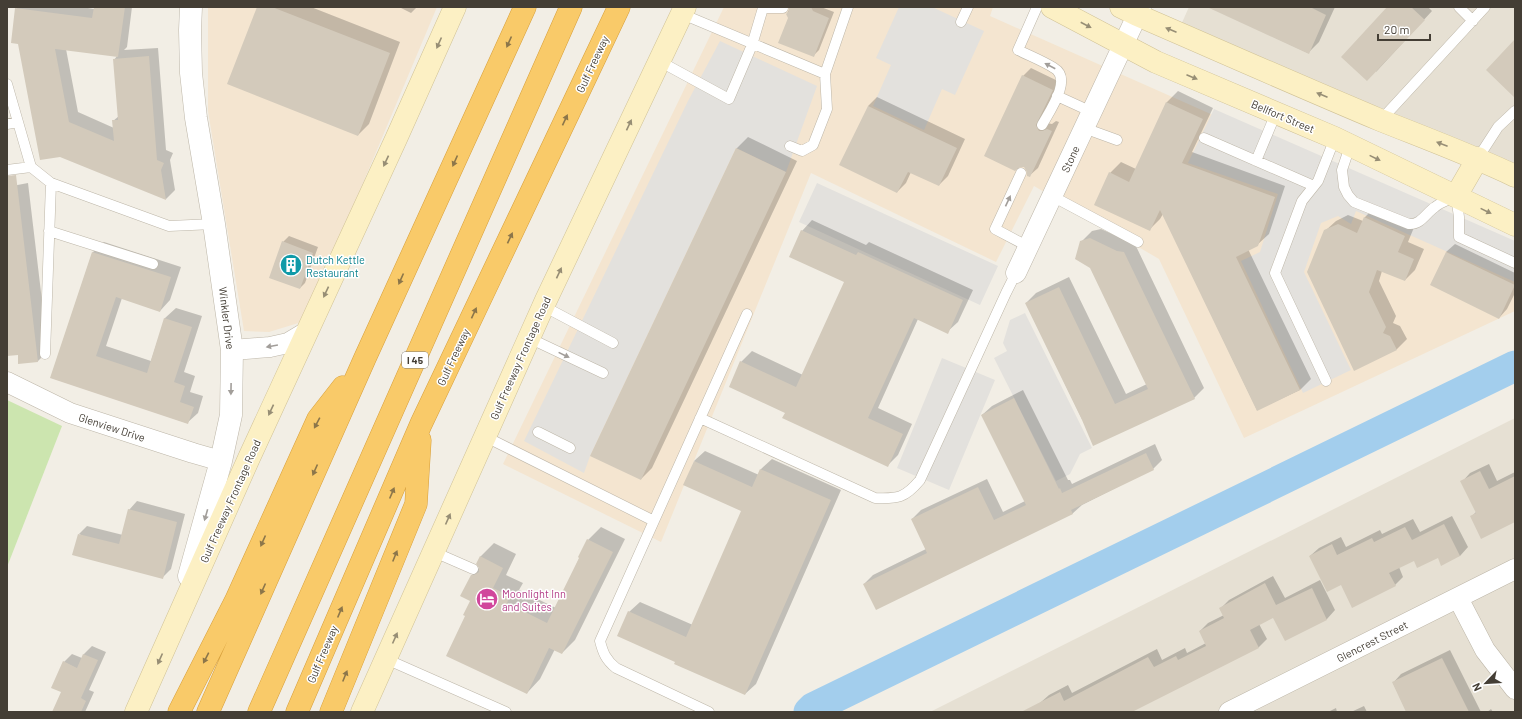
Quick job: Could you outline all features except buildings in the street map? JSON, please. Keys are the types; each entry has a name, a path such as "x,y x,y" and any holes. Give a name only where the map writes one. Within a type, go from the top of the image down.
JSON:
{"highway":[{"path":"208,712 365,358 525,7"},
{"name":"I 45","path":"259,712 571,7"},
{"name":"Gulf Freeway","path":"297,712 421,424 619,7"},
{"path":"179,712 236,600 318,419 365,358"},
{"path":"331,712 416,504 421,424"}],"main road":[{"name":"Gulf Freeway Frontage Road","path":"136,712 249,458 455,7"},
{"name":"Bellfort Street","path":"1052,7 1123,46 1156,62 1342,142 1515,225"},
{"path":"1133,10 1381,120 1478,158 1515,176"},
{"name":"Gulf Freeway Frontage Road","path":"362,712 486,437 543,306 683,11"},
{"path":"1456,196 1478,158"}],"street":[{"name":"Winkler Drive","path":"176,623 221,461 231,415 232,350 214,224 196,118 190,37 191,7"},
{"name":"Stone","path":"1016,273 1123,46 1133,10"},
{"path":"232,350 270,347 288,342 308,331"},
{"name":"Glenview Drive","path":"7,382 70,413 221,461"},
{"name":"Glencrest Street","path":"1234,711 1515,569"},
{"path":"1458,598 1485,650 1515,689"}],"lane":[{"path":"790,146 802,151 813,145 827,109 825,74 848,7"},
{"path":"961,22 968,7"},
{"path":"1037,7 1018,50 1056,68 1061,74 1062,86 1042,125"},
{"path":"1459,7 1473,21"},
{"path":"1381,120 1486,7"},
{"path":"660,61 729,99 752,44 764,8 783,8"},
{"path":"683,11 752,44 825,74"},
{"path":"7,84 31,167 50,183 169,226 214,224"},
{"path":"1057,96 1117,140"},
{"path":"1478,158 1498,127 1515,111"},
{"path":"1256,161 1276,113"},
{"path":"7,124 18,122"},
{"path":"1204,138 1314,186"},
{"path":"1326,381 1275,274 1302,201 1318,181 1342,142"},
{"path":"1342,142 1342,170 1344,187 1354,202 1409,224 1414,224 1422,220 1436,206 1456,196 1459,217 1459,237 1515,263"},
{"path":"7,170 31,167"},
{"path":"1021,173 995,229 1029,247"},
{"path":"45,354 50,183"},
{"path":"1052,196 1138,242"},
{"path":"49,231 153,264"},
{"path":"700,418 875,498 894,499 910,492 920,480 1016,273"},
{"path":"543,306 613,343"},
{"path":"709,712 616,668 608,662 603,653 600,641 747,314"},
{"path":"529,338 603,373"},
{"path":"538,432 570,448"},
{"path":"486,437 654,521"},
{"path":"434,552 473,569"},
{"path":"386,659 506,712"}],"shaded area":[{"path":"208,7 437,7 305,321 269,332 244,331 208,111"},
{"path":"724,7 993,7 990,16 1515,249 1515,311 1244,438 1159,259 1034,186 996,262 811,173 661,542 503,464"},
{"path":"899,7 932,7 984,31 955,95 942,89 924,130 873,106 891,65 876,58"},
{"path":"1189,7 1515,7 1515,166 1180,27"},
{"path":"720,41 817,86 786,172 736,148 590,456 584,473 524,441 688,101"},
{"path":"1214,109 1515,241 1515,282 1356,211 1351,224 1338,216 1321,223 1304,272 1351,370 1303,393 1241,261 1260,252 1278,194 1188,163"},
{"path":"817,183 998,266 980,305 799,222"},
{"path":"1025,313 1092,448 1080,454 1070,474 1056,481 994,358 1007,351 1003,343 1010,320"},
{"path":"942,358 995,380 949,490 897,468"},
{"path":"1515,418 1515,712 930,712"}],"green space":[{"path":"7,400 62,426 7,567"}],"waterway":[{"path":"809,712 813,708 1515,366"}],"place":[{"name":"Dutch Kettle Restaurant","path":"291,265"},
{"name":"Moonlight Inn and Suites","path":"487,599"}]}
